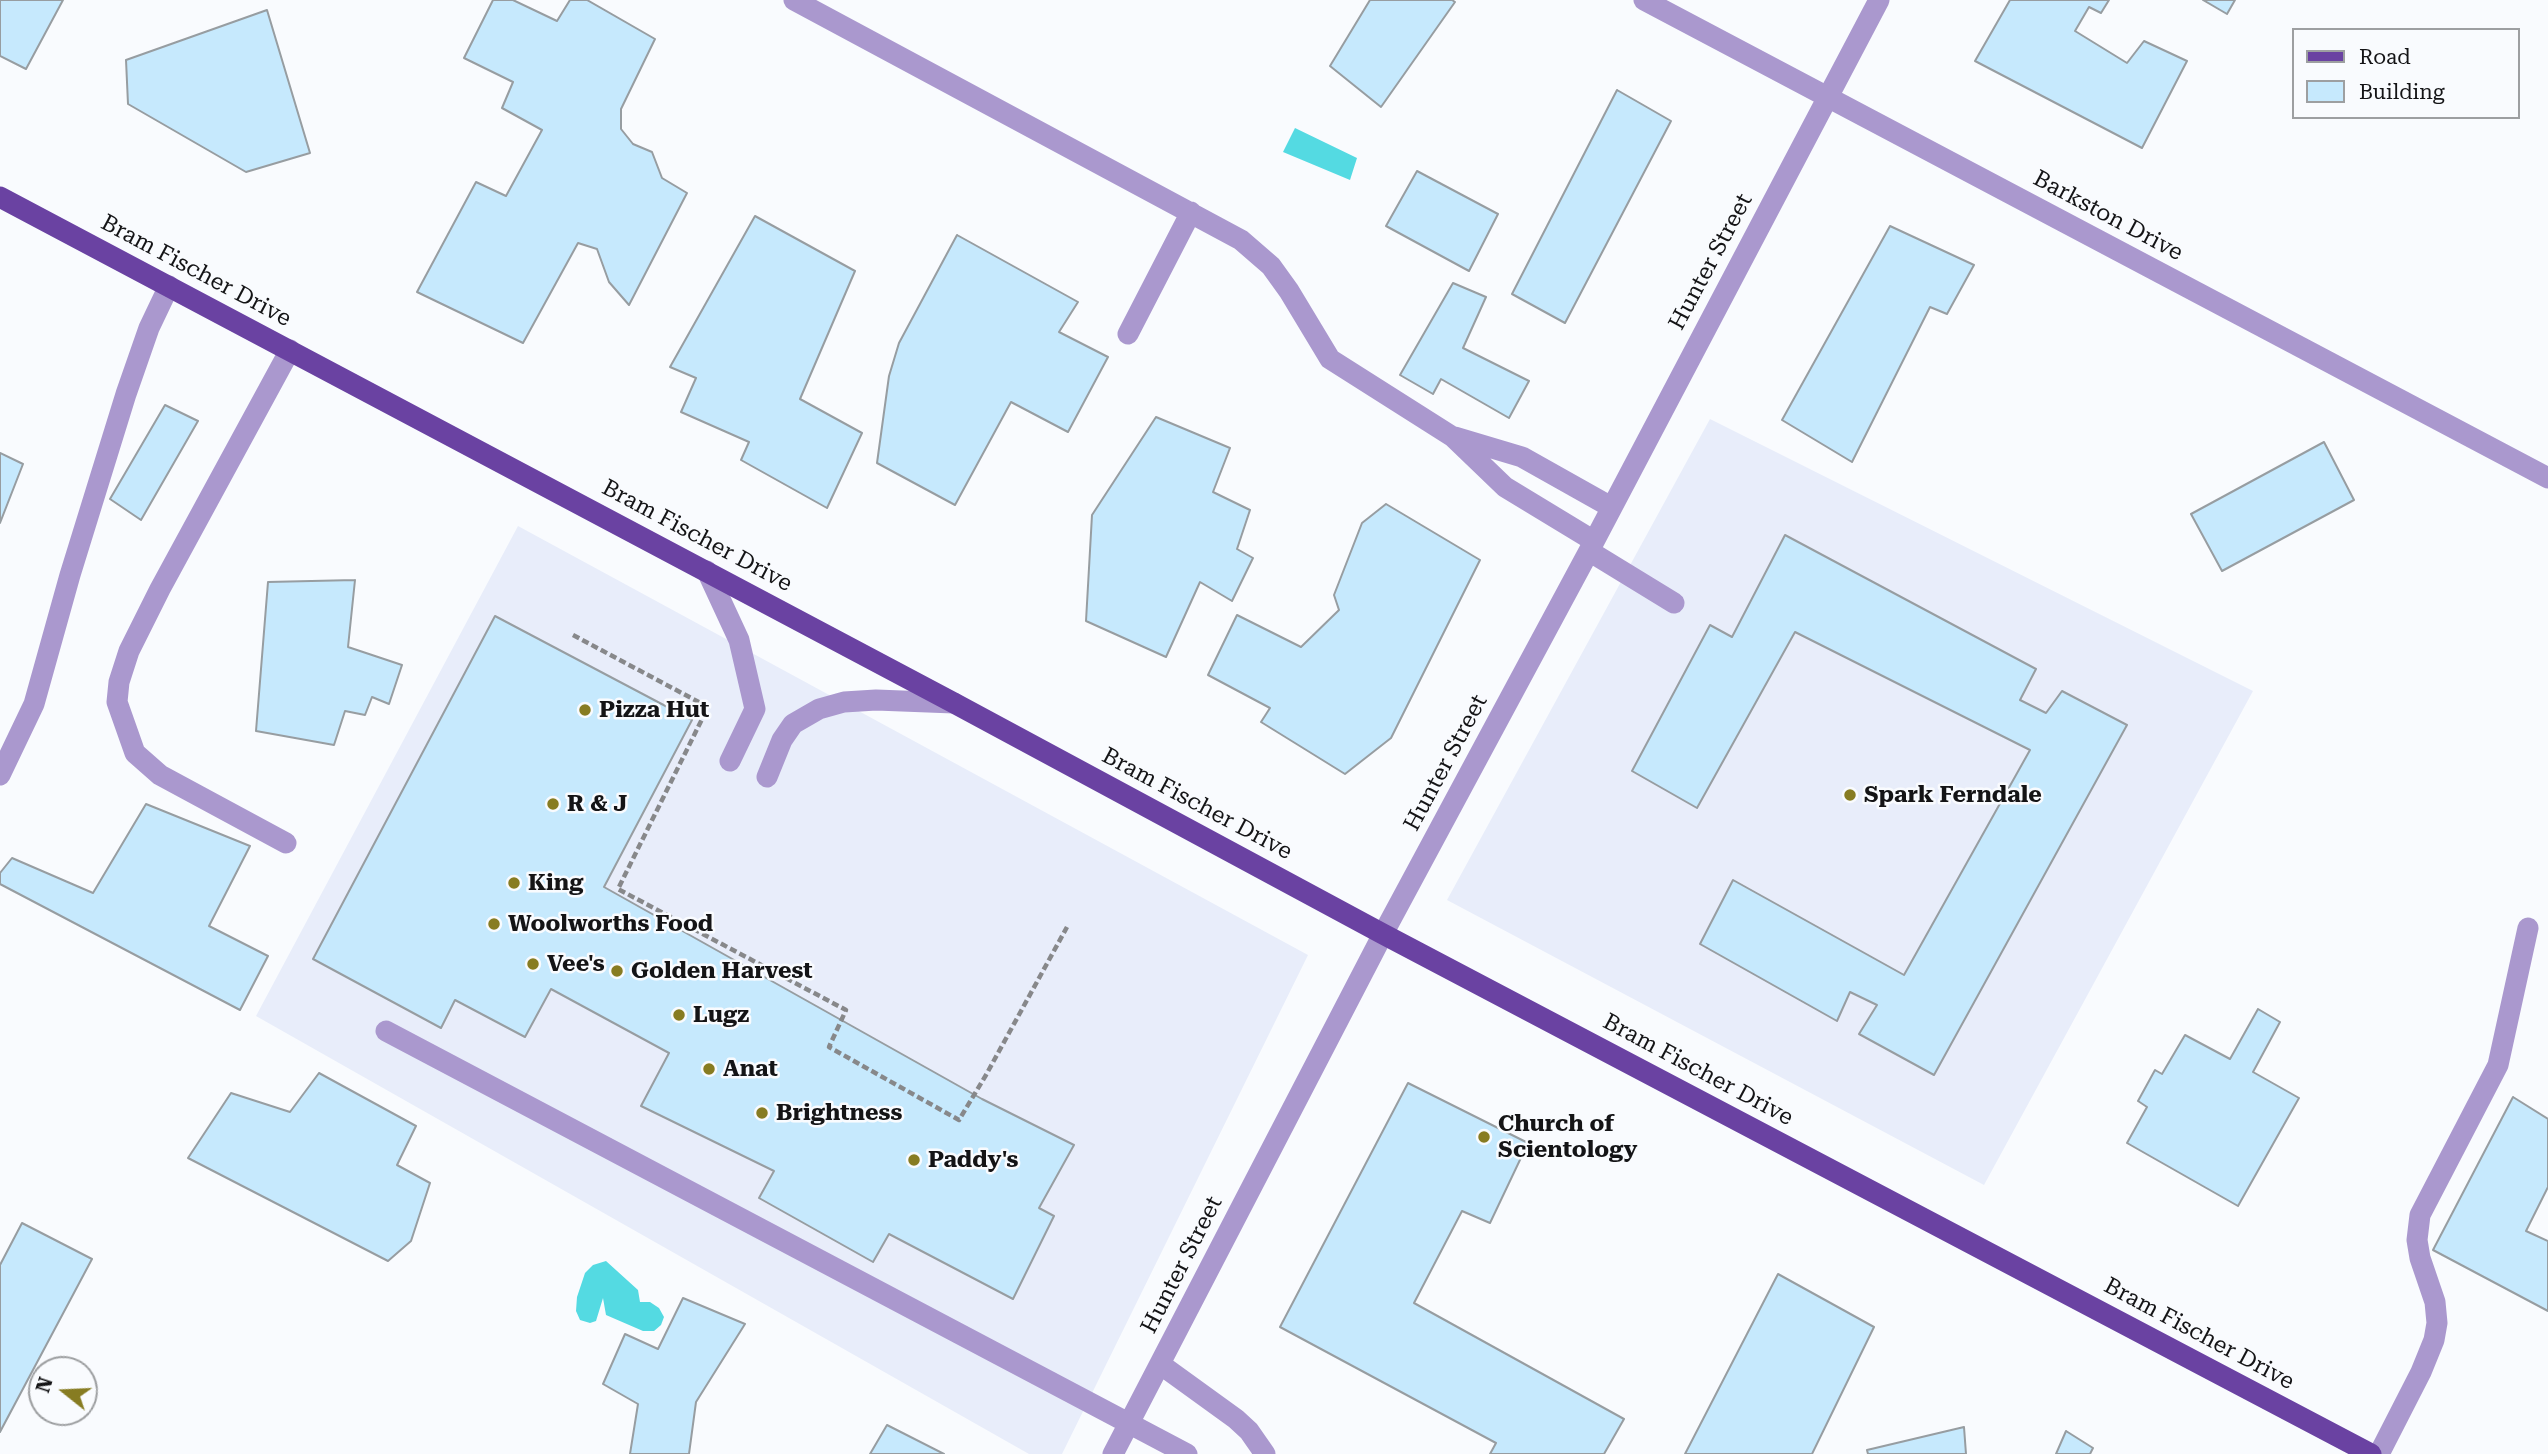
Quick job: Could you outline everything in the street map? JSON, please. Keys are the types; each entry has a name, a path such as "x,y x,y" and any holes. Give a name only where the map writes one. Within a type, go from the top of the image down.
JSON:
{"main road":[{"name":"Bram Fischer Drive","path":"0,197 707,571 1383,934 2371,1454"}],"street":[{"path":"794,0 1241,240 1271,266 1330,359 1453,437 1505,487 1674,603"},
{"name":"Barkston Drive","path":"1644,0 2548,478"},
{"name":"Hunter Street","path":"1113,1454 1383,934 1879,0"},
{"path":"1128,334 1191,212"},
{"path":"0,775 34,704 69,575 126,394 149,328 169,286"},
{"path":"286,844 160,775 135,753 117,702 119,682 129,651 290,350"},
{"path":"1453,437 1522,457 1611,507"},
{"path":"707,571 739,640 755,709 730,761"},
{"path":"767,777 782,740 793,724 818,709 844,702 876,700 954,703"},
{"path":"2379,1454 2421,1372 2434,1340 2437,1323 2435,1302 2420,1258 2417,1240 2420,1215 2498,1065 2528,928"},
{"path":"386,1031 1186,1454"},
{"path":"1160,1364 1236,1419 1249,1431 1265,1454"}],"path":[{"path":"573,635 708,707 618,889 846,1010 829,1047 959,1120 1067,927"}],"shaded area":[{"name":"Spark Ferndale","path":"1710,419 2253,691 1984,1185 1447,900"},
{"path":"518,526 1308,955 1062,1454 1029,1454 256,1016"}],"water":[{"path":"1295,128 1357,158 1350,180 1283,152"},
{"path":"606,1261 638,1290 640,1302 650,1302 659,1308 664,1317 661,1325 654,1331 643,1331 606,1315 603,1298 596,1321 590,1323 580,1320 576,1311 577,1297 585,1273 593,1265"}],"building":[{"path":"0,0 63,0 26,69 0,56"},
{"path":"493,0 513,0 557,21 570,0 587,0 655,39 621,109 621,129 633,144 652,152 662,178 687,193 629,305 609,282 597,249 578,243 523,343 417,292 476,182 506,196 542,130 502,108 513,82 464,58"},
{"path":"1370,0 1455,2 1381,107 1330,66"},
{"path":"2010,0 2109,0 2101,13 2089,7 2075,31 2127,63 2144,41 2187,61 2142,148 1975,61"},
{"path":"2203,0 2235,0 2227,14"},
{"path":"267,10 310,153 246,172 128,104 126,60"},
{"path":"1617,90 1671,121 1565,323 1512,294"},
{"path":"1417,171 1498,214 1469,271 1386,226"},
{"path":"755,216 855,271 800,399 862,433 827,508 741,460 749,442 681,412 696,378 670,367"},
{"path":"1890,226 1974,265 1947,314 1930,307 1852,462 1782,420"},
{"path":"957,235 1078,302 1059,332 1108,357 1068,432 1011,402 955,505 877,463 889,376 899,343"},
{"path":"1453,283 1486,297 1463,348 1529,381 1509,418 1441,379 1433,394 1400,375"},
{"path":"165,405 198,421 141,520 110,499"},
{"path":"1156,417 1230,448 1213,492 1250,510 1237,549 1253,558 1232,601 1200,582 1166,657 1086,621 1092,515"},
{"path":"2324,442 2354,500 2222,571 2191,514"},
{"path":"0,453 23,464 0,523"},
{"path":"1386,504 1480,560 1391,738 1345,774 1261,722 1270,708 1208,675 1237,615 1301,647 1339,610 1334,595 1362,523"},
{"name":"Spark Ferndale","path":"1785,535 2036,669 2020,700 2046,713 2062,691 2127,725 1934,1075 1859,1034 1877,1005 1850,992 1837,1021 1700,944 1733,880 1904,975 2030,750 1795,632 1697,808 1632,771 1710,625 1732,637"},
{"path":"355,580 348,647 402,665 389,704 372,697 365,715 345,711 334,745 256,731 268,582"},
{"path":"495,616 692,720 604,887 982,1099 1074,1145 1039,1208 1054,1216 1013,1299 889,1234 873,1262 759,1198 774,1171 641,1106 669,1053 551,989 525,1037 455,1000 441,1028 313,959"},
{"path":"146,804 250,846 209,926 268,956 240,1010 0,884 0,873 12,858 93,893"},
{"path":"2258,1009 2280,1022 2253,1072 2299,1098 2238,1206 2127,1143 2147,1107 2138,1101 2155,1070 2162,1074 2185,1035 2230,1059"},
{"path":"319,1073 416,1126 397,1165 430,1183 411,1241 388,1261 188,1158 231,1093 290,1112"},
{"path":"1408,1083 1528,1143 1490,1223 1462,1211 1414,1303 1624,1419 1604,1454 1490,1454 1496,1443 1280,1327"},
{"path":"2513,1097 2548,1119 2548,1187 2526,1231 2548,1241 2548,1311 2433,1250"},
{"path":"22,1223 92,1259 40,1356 28,1356 28,1379 0,1432 0,1265"},
{"path":"1778,1274 1874,1327 1812,1454 1685,1454"},
{"path":"683,1298 745,1324 696,1402 689,1454 630,1454 638,1404 603,1384 625,1334 658,1349"},
{"path":"887,1425 944,1454 870,1454"},
{"path":"1964,1427 1966,1454 1868,1454 1867,1450"},
{"path":"2066,1431 2093,1448 2090,1454 2056,1454"}],"place":[{"name":"Pizza Hut","path":"585,710"},
{"name":"Spark Ferndale","path":"1850,795"},
{"name":"R & J","path":"553,804"},
{"name":"King","path":"514,883"},
{"name":"Woolworths Food","path":"494,924"},
{"name":"Vee's","path":"533,964"},
{"name":"Golden Harvest","path":"617,971"},
{"name":"Lugz","path":"679,1015"},
{"name":"Anat","path":"709,1069"},
{"name":"Brightness","path":"762,1113"},
{"name":"Church of Scientology","path":"1484,1137"},
{"name":"Paddy's","path":"914,1160"}]}
